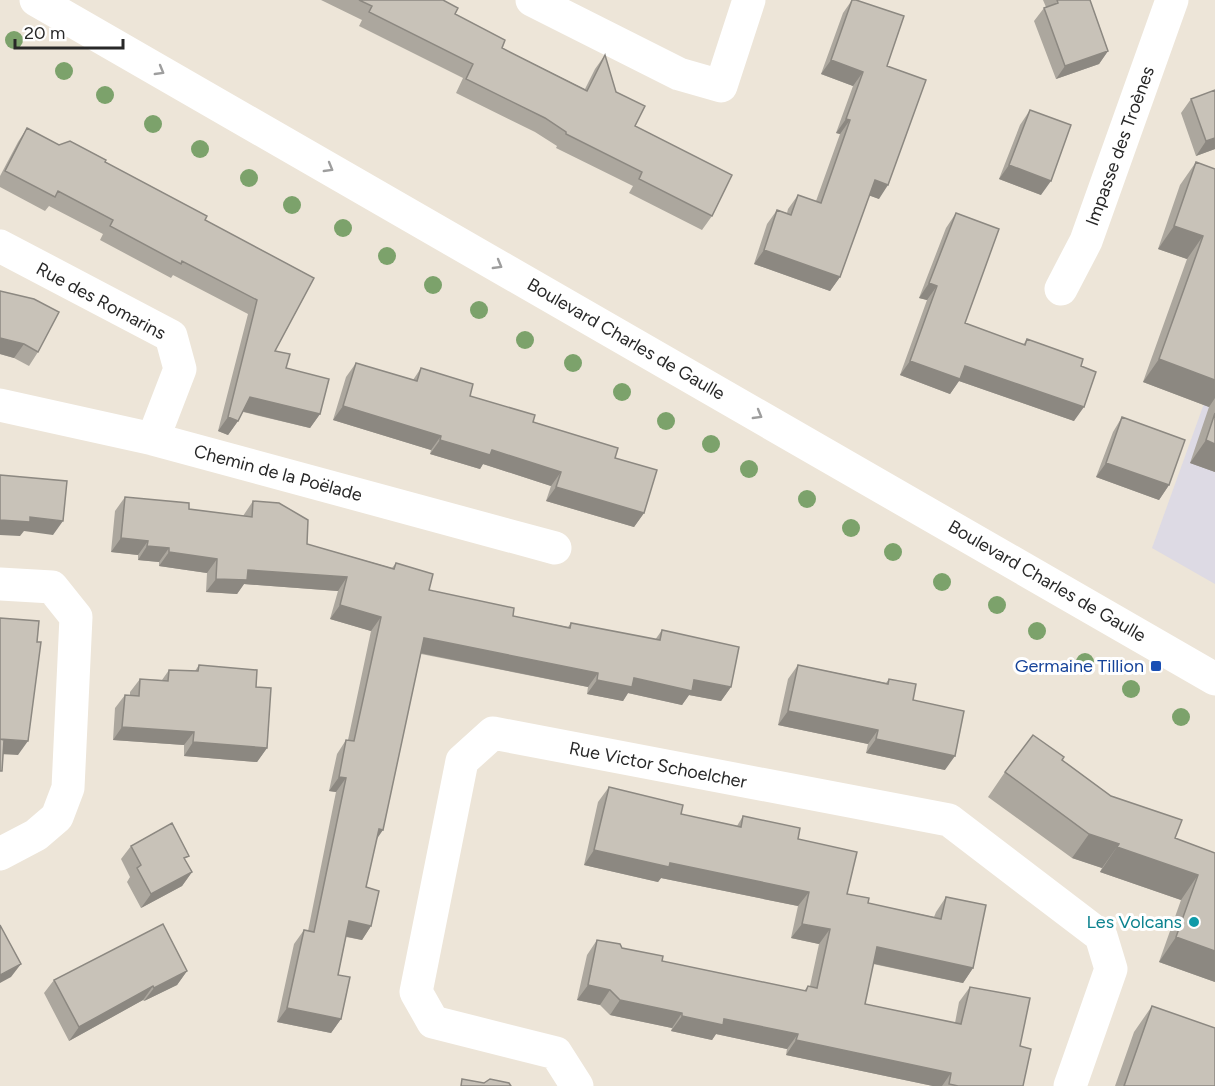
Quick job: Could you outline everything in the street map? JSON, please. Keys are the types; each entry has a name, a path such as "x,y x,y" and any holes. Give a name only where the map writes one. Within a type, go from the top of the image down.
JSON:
{"street":[{"name":"Boulevard Charles de Gaulle","path":"36,0 1215,679"},
{"path":"532,0 679,74 721,86 749,0"},
{"name":"Impasse des Troènes","path":"1061,289 1086,241 1172,0"},
{"name":"Rue des Romarins","path":"0,246 171,336 180,369 153,439"},
{"name":"Chemin de la Poëlade","path":"0,405 153,439 555,548"},
{"path":"0,584 52,587 76,617 68,788 57,817 36,835 0,854"},
{"name":"Rue Victor Schoelcher","path":"577,1086 556,1053 433,1022 416,992 462,761 493,733 949,820 1101,936 1111,969 1070,1086"}],"shaded area":[{"path":"1215,373 1215,584 1152,548"}],"building":[{"path":"359,0 443,0 458,8 455,14 505,40 502,48 587,91 605,55 616,92 645,106 635,126 732,175 712,216 639,179 642,172 566,134 545,118 466,79 473,64 369,12 372,6"},
{"path":"852,0 904,16 887,66 926,80 888,185 875,180 840,277 764,250 777,210 791,215 798,195 821,203 850,120 846,119 863,72 831,60"},
{"path":"1057,0 1090,0 1108,51 1065,66 1044,8 1058,3"},
{"path":"1215,90 1215,138 1206,141 1191,99"},
{"path":"1030,110 1071,125 1051,181 1009,165"},
{"path":"27,128 59,145 70,141 207,216 205,220 314,278 275,351 290,354 286,368 329,379 320,414 250,397 238,421 228,417 257,300 182,261 181,264 110,226 113,220 58,191 55,197 5,171"},
{"path":"1196,162 1215,169 1215,380 1159,359 1203,236 1174,226"},
{"path":"956,213 999,229 965,323 1025,345 1027,339 1083,359 1081,366 1096,372 1084,407 965,366 960,379 910,361 937,286 929,283"},
{"path":"0,291 34,299 59,312 38,352 24,344 0,338"},
{"path":"356,363 417,381 421,368 473,384 470,396 535,415 533,422 618,448 615,458 657,470 644,513 556,487 561,472 492,450 490,455 440,440 441,436 343,406"},
{"path":"1215,413 1215,444 1206,440"},
{"path":"1122,417 1185,440 1169,485 1106,463"},
{"path":"0,475 67,481 63,521 30,517 30,522 0,520"},
{"path":"125,497 189,503 189,509 252,517 253,501 279,503 308,520 307,544 394,569 396,563 433,574 429,590 514,608 513,616 570,628 571,623 660,640 662,630 739,647 731,687 694,680 692,691 634,678 632,687 597,680 598,673 424,638 383,830 379,829 366,887 379,891 371,926 349,921 338,975 350,977 341,1019 287,1008 304,930 314,932 346,778 339,777 346,740 354,741 381,617 340,605 347,577 248,570 247,580 216,579 217,559 169,552 169,548 147,546 148,541 121,538"},
{"path":"0,618 39,621 37,642 41,642 28,741 0,739"},
{"path":"199,665 257,670 256,687 271,688 267,748 193,742 194,732 122,727 125,695 139,696 140,679 168,681 169,670 198,671"},
{"path":"798,665 888,684 889,679 916,684 913,700 964,711 955,756 876,739 878,730 788,711"},
{"path":"1033,735 1064,757 1062,760 1111,796 1182,820 1175,838 1215,853 1215,951 1176,937 1198,875 1117,847 1119,844 1089,834 1005,772"},
{"path":"0,739 4,740 2,771 0,771"},
{"path":"609,787 683,805 681,814 741,827 743,816 800,828 798,839 857,852 847,894 869,898 868,903 941,919 946,897 986,905 973,968 877,947 865,1004 961,1024 970,987 1030,998 1020,1046 1031,1049 1023,1086 949,1084 951,1073 796,1040 798,1034 724,1019 723,1025 682,1016 682,1013 620,1000 610,990 588,985 597,940 620,944 622,948 663,956 662,961 806,991 808,986 817,988 830,929 802,924 809,892 670,863 669,867 594,850"},
{"path":"172,823 189,856 184,858 192,872 151,894 137,868 141,865 131,846"},
{"path":"163,924 187,971 154,988 153,986 79,1027 54,980"},
{"path":"0,925 21,964 0,975"},
{"path":"1152,1006 1215,1028 1215,1086 1124,1086"},
{"path":"462,1079 484,1083 490,1079 509,1083 511,1086 461,1086"}],"place":[{"name":"Germaine Tillion","path":"1156,666"},
{"name":"Les Volcans","path":"1194,922"}]}
